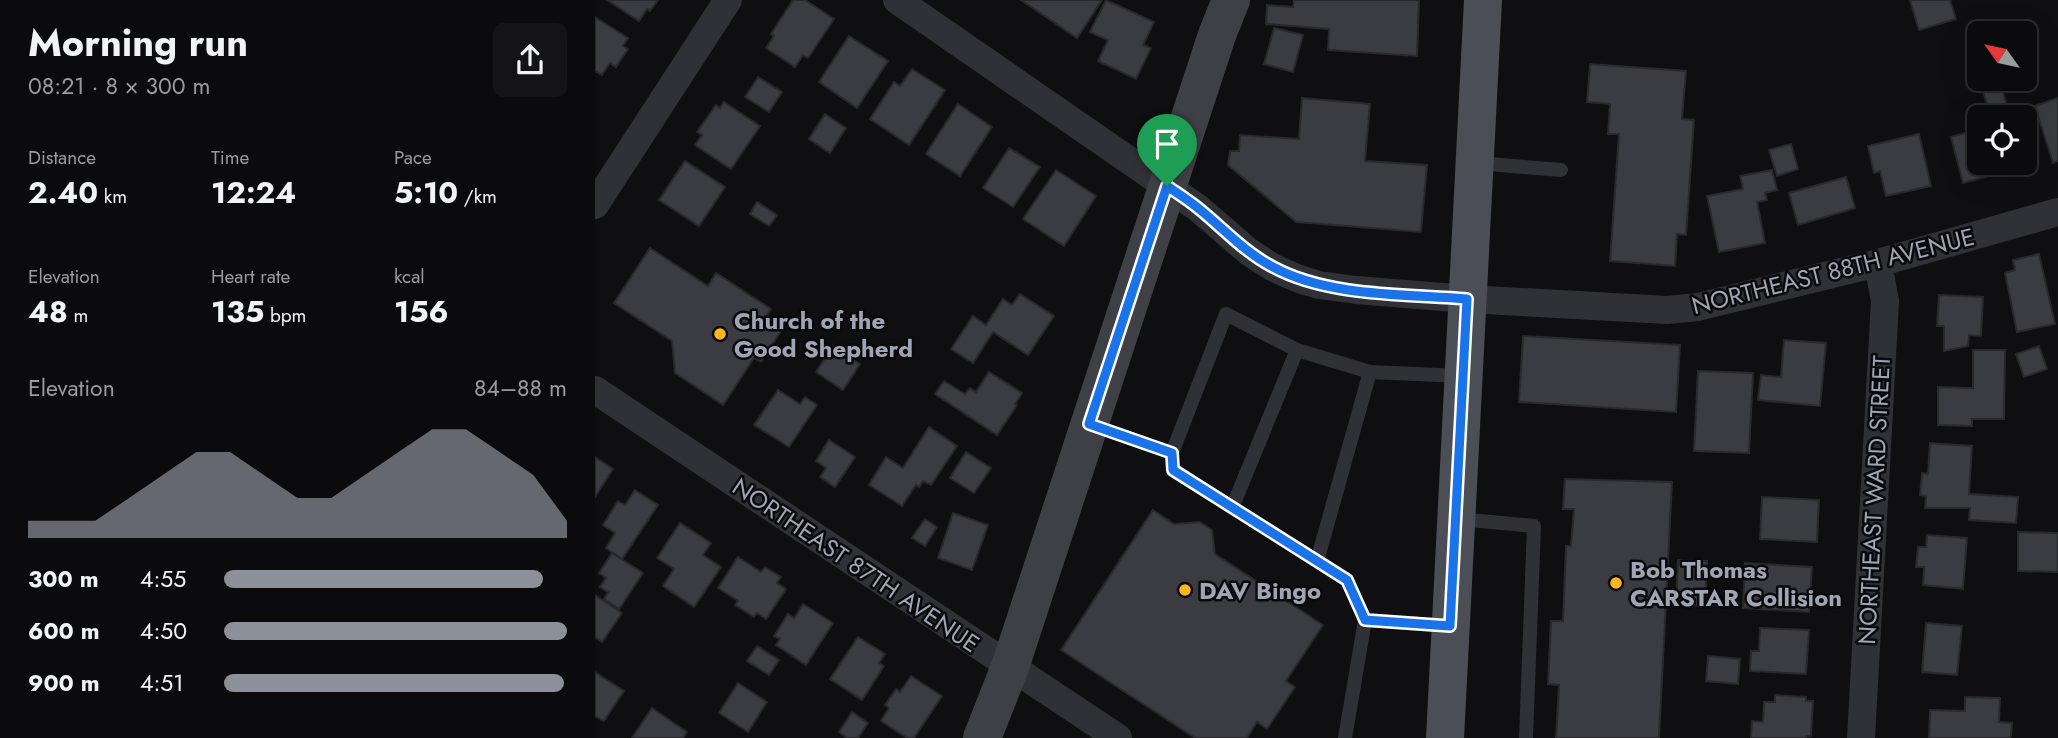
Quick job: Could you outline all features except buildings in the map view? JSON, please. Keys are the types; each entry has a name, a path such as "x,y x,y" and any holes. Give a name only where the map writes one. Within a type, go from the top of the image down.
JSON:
{"main road":[{"path":"1445,738 1483,0"}],"street":[{"path":"595,205 728,0"},
{"name":"NORTHEAST 88TH AVENUE","path":"897,0 1198,208 1249,252 1272,267 1319,285 1467,299 1667,310 1698,307 1878,263 2058,212"},
{"path":"982,738 1010,667 1217,35 1231,0"},
{"name":"NORTHEAST WARD STREET","path":"1861,738 1885,301 1878,263"},
{"name":"NORTHEAST 87TH AVENUE","path":"595,390 1118,738"}],"lane":[{"path":"1474,163 1561,170"},
{"path":"1345,738 1365,620 1347,580 1173,470 1172,453 1226,314 1297,349 1370,372 1463,376"},
{"path":"1232,508 1297,349"},
{"path":"1317,561 1370,372"},
{"path":"1089,424 1172,453"},
{"path":"1456,518 1534,526 1526,738"},
{"path":"1365,620 1450,626"}],"place":[{"name":"Church of the Good Shepherd","path":"720,334"},
{"name":"Bob Thomas CARSTAR Collision","path":"1616,583"},
{"name":"DAV Bingo","path":"1185,590"}],"route":[{"path":"1167,186 1198,208 1249,252 1272,267 1299,279 1319,285 1356,290 1467,299 1450,626 1365,620 1347,580 1173,470 1172,453 1089,424 1167,186"}]}
